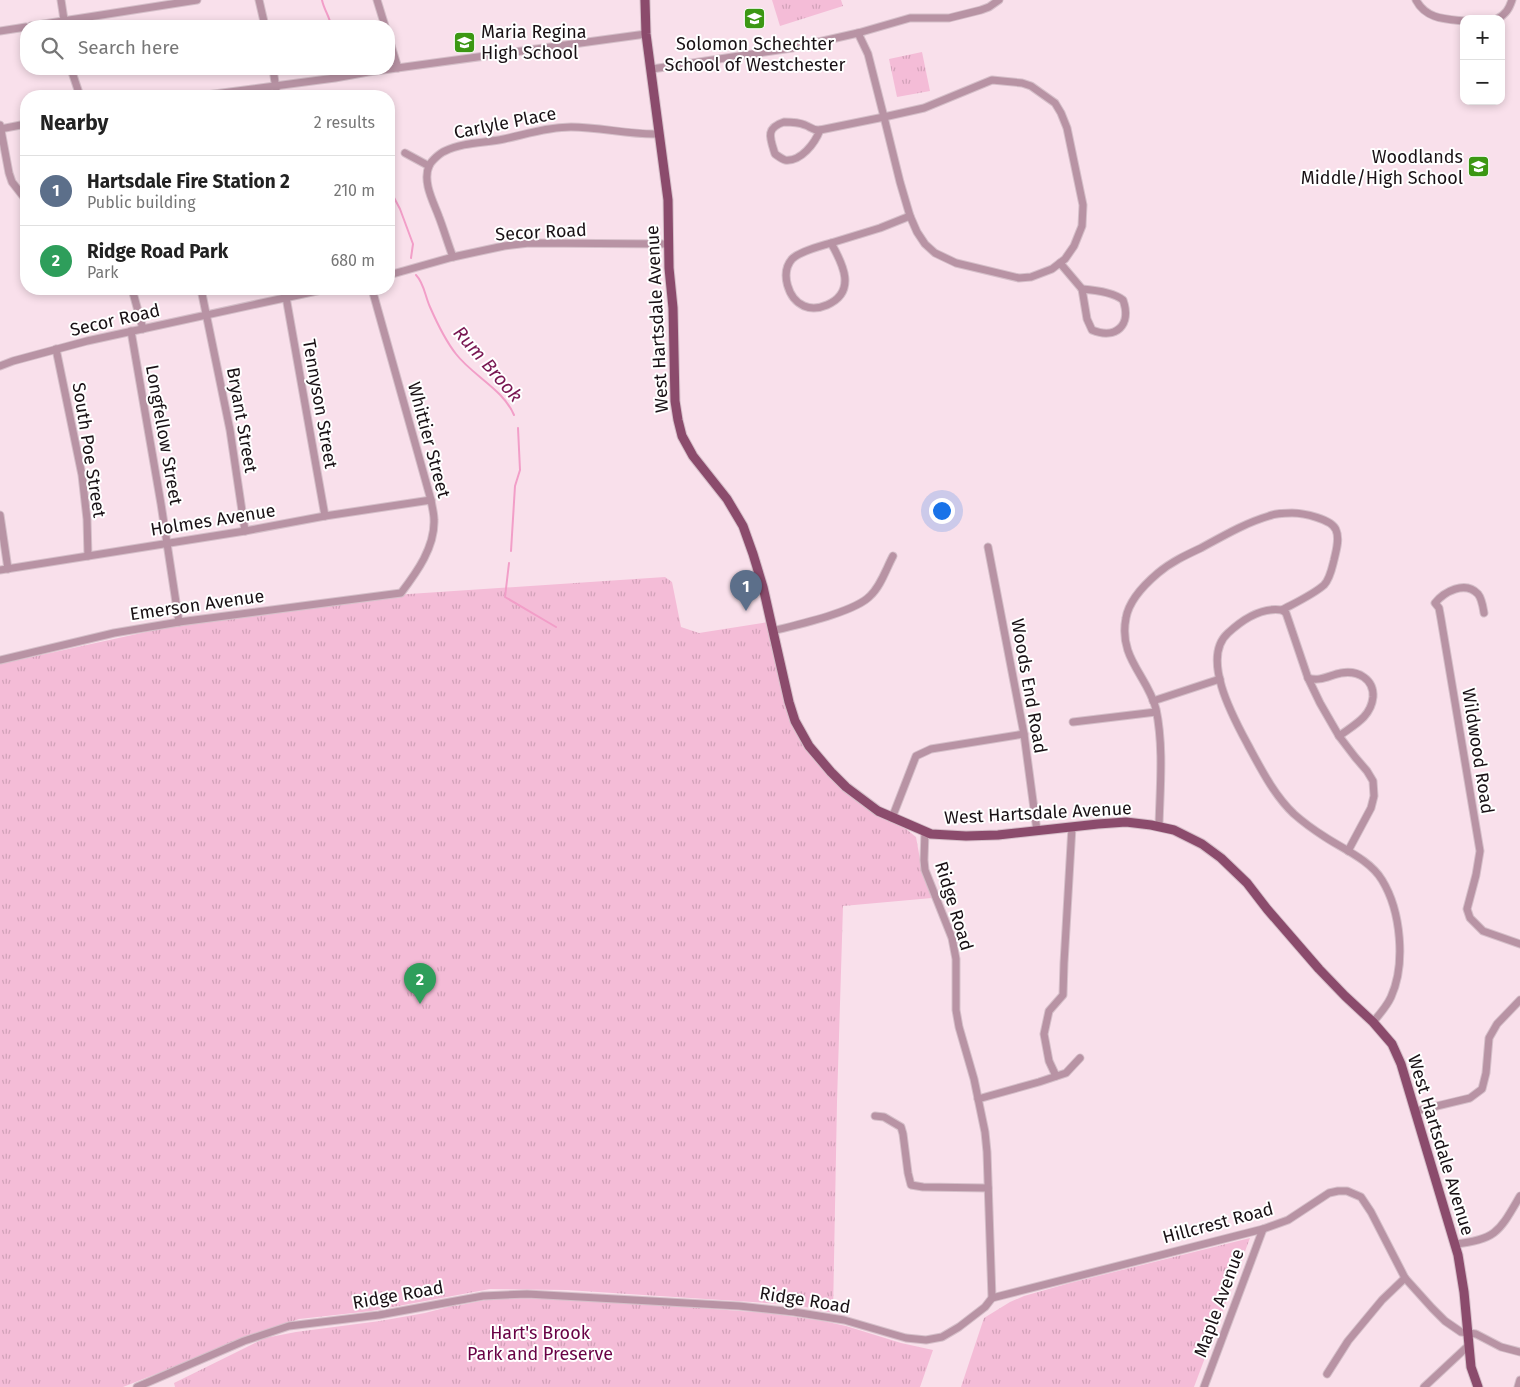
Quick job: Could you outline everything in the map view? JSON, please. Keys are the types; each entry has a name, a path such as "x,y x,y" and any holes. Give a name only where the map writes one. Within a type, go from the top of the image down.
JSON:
{"main road":[{"name":"West Hartsdale Avenue","path":"645,0 646,34 668,200 668,244 673,311 675,402 680,428 682,436 693,456 727,499 742,526 758,572 789,702 795,721 809,746 846,787 878,811 937,835 998,835 1126,822 1174,830 1202,844 1221,858 1247,883 1267,910 1319,969 1373,1022 1392,1044 1401,1064 1416,1111 1455,1244 1464,1292 1471,1367 1478,1387"}],"street":[{"path":"61,0 64,20"},
{"path":"86,20 197,0"},
{"path":"259,0 264,20"},
{"path":"377,0 383,20"},
{"path":"652,69 792,48 858,34 910,18 948,18 981,10 999,0"},
{"path":"1416,0 1419,7 1429,15 1436,18 1460,21"},
{"path":"1504,15 1509,9 1512,0"},
{"path":"0,31 20,28"},
{"path":"395,68 646,34"},
{"path":"820,130 807,151 794,159 784,160 775,154 770,136 772,128 784,122 805,125 815,131 884,117 924,108 992,80 1022,83 1031,86 1055,103 1067,128 1084,205 1082,226 1074,246 1065,259 1052,269 1031,278 1019,278 956,264 935,253 925,244 910,216 884,117 868,54 858,34"},
{"path":"395,58 398,68"},
{"path":"73,75 78,90"},
{"path":"274,75 277,90"},
{"path":"246,90 352,75"},
{"path":"0,125 12,182 20,192"},
{"path":"0,129 20,125"},
{"name":"Carlyle Place","path":"429,166 442,152 452,147 504,139 546,128 596,128 658,134"},
{"path":"405,153 429,166 427,176 431,198 453,257"},
{"path":"831,243 844,270 845,283 840,296 836,302 822,308 804,306 793,298 788,288 787,279 788,267 799,254 831,243 880,228 910,216"},
{"name":"Secor Road","path":"395,273 453,257 504,246 529,243 668,244"},
{"path":"1060,263 1082,289 1087,319 1092,330 1108,335 1122,326 1125,315 1123,300 1119,297 1094,290 1082,289"},
{"path":"134,295 143,329"},
{"name":"Bryant Street","path":"202,295 230,430 245,531"},
{"name":"Secor Road","path":"0,366 56,349 131,331 299,295"},
{"name":"Whittier Street","path":"374,295 431,500 434,518 432,542 414,575 401,593"},
{"name":"Tennyson Street","path":"286,298 325,516"},
{"name":"Longfellow Street","path":"131,331 167,543 178,622"},
{"name":"South Poe Street","path":"56,349 82,475 87,519 88,556"},
{"name":"Holmes Avenue","path":"0,570 431,500"},
{"path":"1159,826 1160,742 1154,701 1126,647 1124,628 1126,616 1131,605 1141,590 1159,572 1175,561 1230,532 1270,515 1293,513 1326,521 1334,527 1338,537 1332,568 1326,584 1282,610 1274,609 1254,614 1234,627 1221,641 1217,661 1220,680 1229,708 1266,778 1276,792 1295,815 1325,838 1348,850 1382,880 1397,920 1400,965 1395,988 1390,999 1373,1022"},
{"path":"0,515 8,569"},
{"name":"Woods End Road","path":"988,547 1024,734 1037,831"},
{"path":"773,631 853,607 868,598 875,590 893,556"},
{"name":"Wildwood Road","path":"1484,613 1477,593 1467,587 1452,590 1440,596 1435,603 1439,608 1441,619 1480,851 1467,909 1470,918 1483,931 1520,944"},
{"name":"Emerson Avenue","path":"0,660 114,633 178,622 401,593"},
{"path":"1282,610 1286,614 1308,678 1320,704 1339,736 1373,780 1374,796 1371,808 1348,850"},
{"path":"1308,678 1320,680 1342,672 1361,674 1369,680 1373,694 1370,710 1364,718 1339,736"},
{"path":"1154,701 1220,680"},
{"path":"1073,722 1156,712"},
{"path":"892,818 916,756 920,753 931,749 1024,734"},
{"path":"1056,1076 1049,1061 1044,1034 1049,1012 1064,995 1064,963 1072,828"},
{"name":"Ridge Road","path":"137,1387 244,1341 289,1326 379,1315 483,1296 505,1294 554,1295 748,1307 794,1312 844,1320 906,1338 926,1340 942,1337 950,1333 979,1312 992,1298 988,1188 985,1132 956,1010 956,959 952,938 925,870 925,831"},
{"path":"1416,1111 1470,1098 1482,1089 1486,1073 1489,1038 1497,1024 1520,1000"},
{"path":"978,1099 1066,1073 1080,1058"},
{"path":"876,1116 884,1117 901,1127 904,1134 911,1184 922,1187 988,1188"},
{"name":"Hillcrest Road","path":"992,1298 1263,1229 1288,1220 1329,1193 1347,1191 1361,1197 1405,1278 1445,1321 1461,1332 1476,1334 1500,1347 1520,1352"},
{"path":"1455,1244 1475,1242 1492,1235 1520,1196"},
{"name":"Maple Avenue","path":"1204,1387 1263,1229"},
{"path":"1327,1374 1348,1341 1382,1300 1405,1278"},
{"path":"1424,1387 1468,1346"},
{"path":"1518,1387 1520,1380"}],"green space":[{"path":"772,0 841,0 843,6 780,26"},
{"path":"922,52 930,91 897,97 889,59"},
{"path":"665,577 672,582 681,627 699,633 768,622 781,686 809,749 826,773 851,796 872,811 901,825 916,837 921,865 932,898 843,906 833,1313 797,1305 567,1290 490,1289 371,1311 299,1319 223,1346 123,1387 0,1387 0,664 187,623 394,595"},
{"path":"1250,1238 1194,1387 961,1387 984,1318 1010,1302 1070,1283"},
{"name":"Hart's Brook Park and Preserve","path":"490,1299 609,1300 768,1313 846,1326 901,1343 933,1350 920,1387 175,1387 174,1383 265,1338 380,1321"}],"waterway":[{"name":"Rum Brook","path":"322,0 329,20"},
{"name":"Rum Brook","path":"395,199 413,244 411,258"},
{"name":"Rum Brook","path":"416,275 423,286 438,325 452,349 463,362 503,398 514,415"},
{"name":"Rum Brook","path":"511,551 515,486 520,470 518,428"},
{"name":"Rum Brook","path":"509,563 505,597 556,627"}],"place":[{"name":"Solomon Schechter School of Westchester","path":"755,19"},
{"name":"Maria Regina High School","path":"465,42"},
{"name":"Woodlands Middle/High School","path":"1479,167"},
{"name":"Hartsdale Fire Station 2","path":"746,611"},
{"name":"Ridge Road Park","path":"420,1004"}]}
